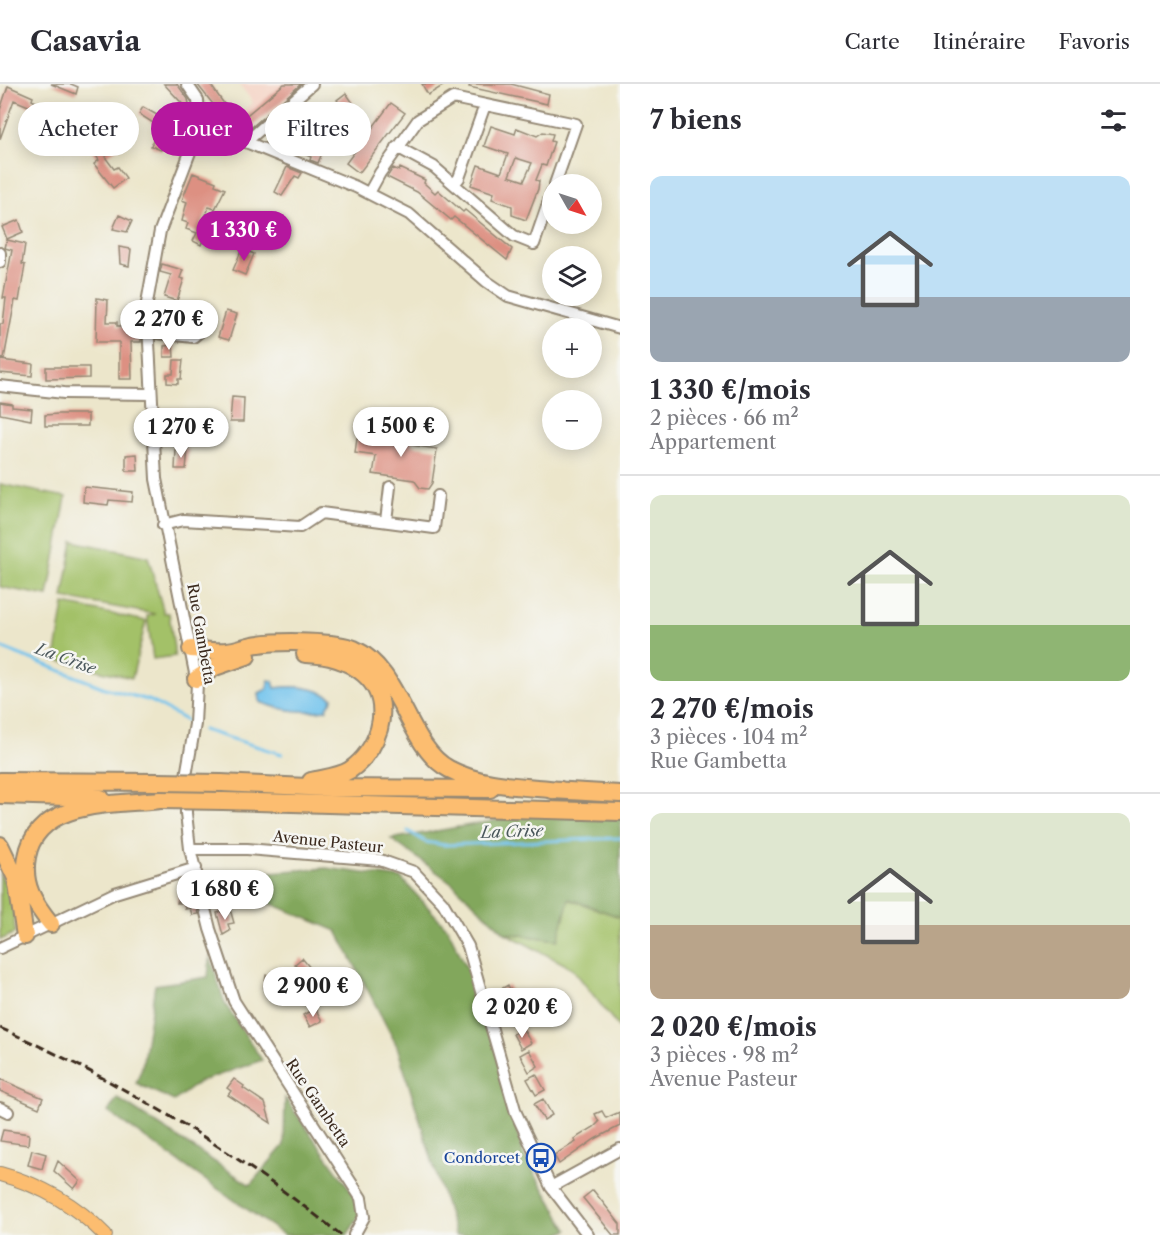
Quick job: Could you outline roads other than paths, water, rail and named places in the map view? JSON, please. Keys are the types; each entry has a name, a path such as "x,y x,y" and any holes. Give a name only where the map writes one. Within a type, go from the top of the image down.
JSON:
{"highway":[{"path":"191,649 228,651 260,643 330,643 354,649 372,661 389,683 424,743 447,768 478,781 620,794"},
{"path":"196,679 237,657 271,652 326,654 351,663 368,678 378,693 382,715 376,737 365,757 349,771 334,777 286,785"},
{"path":"0,781 561,790"},
{"path":"0,795 620,812"},
{"path":"51,924 34,903 25,876 27,854 38,832 47,822 75,810 160,800"},
{"path":"0,845 16,878 25,936"}],"main road":[{"path":"0,1174 52,1193 78,1210 105,1235"}],"street":[{"path":"187,84 198,102"},
{"path":"253,136 312,84"},
{"path":"369,193 397,147 418,120 453,98 576,124 558,174"},
{"path":"454,184 459,178 485,105"},
{"path":"253,145 369,193 409,214 486,281 508,296 620,328"},
{"path":"397,147 434,167 514,236 534,244 542,221"},
{"name":"Rue Gambetta","path":"189,156 155,254 147,303 153,446 164,525 196,679 195,724 186,777 186,813 190,849 210,929 234,1001 359,1193 364,1211 356,1232"},
{"path":"0,253 0,262"},
{"path":"148,332 193,337 199,332"},
{"path":"0,386 64,393 151,394"},
{"path":"386,521 390,487"},
{"path":"164,525 183,520 300,527 321,513 434,528 438,496"},
{"name":"Avenue Pasteur","path":"190,849 247,849 380,860 414,872 443,903 468,946 516,1113 551,1187 588,1235"},
{"path":"0,948 114,893 196,868"},
{"path":"551,1187 620,1149"}],"water":[{"path":"269,680 273,681 275,688 305,688 319,691 333,698 326,710 301,711 277,707 260,702 259,693 267,689"}],"waterway":[{"name":"La Crise","path":"0,647 105,688 151,701 189,722"},
{"name":"La Crise","path":"203,730 282,754"},
{"name":"La Crise","path":"408,831 426,842 444,845 620,838"}],"railway":[{"path":"0,1028 90,1071 220,1147 341,1235"}],"place":[{"name":"Condorcet","path":"541,1158"}]}
